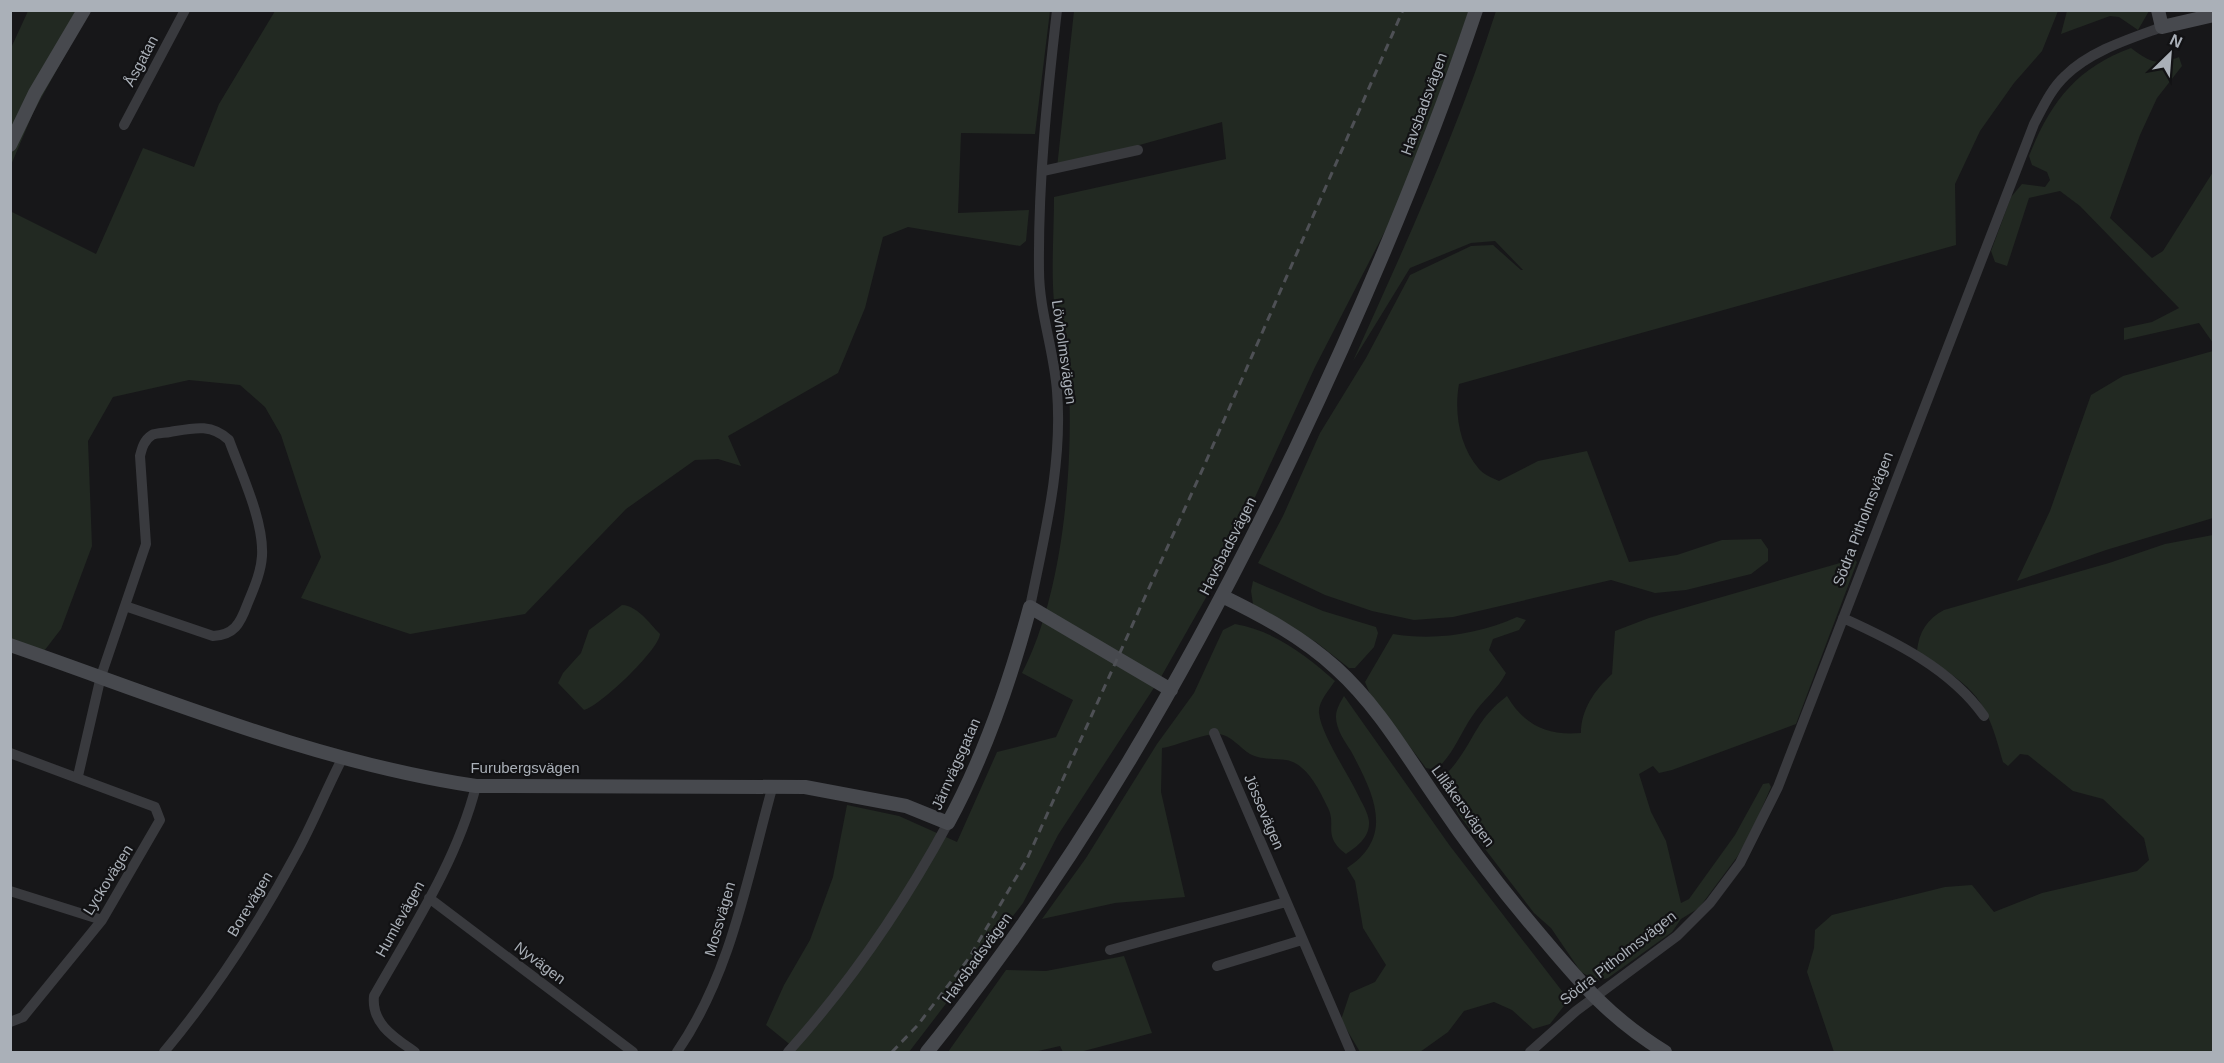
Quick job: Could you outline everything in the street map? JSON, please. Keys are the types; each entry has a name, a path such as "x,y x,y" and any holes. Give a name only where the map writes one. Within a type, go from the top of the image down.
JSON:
{"street":[{"path":"10,145 35,93 84,10"},
{"name":"Åsgatan","path":"124,125 185,10"},
{"name":"Lövholmsvägen","path":"1030,608 1052,491 1059,416 1056,375 1039,272 1045,124 1057,10"},
{"name":"Havsbadsvägen","path":"927,1053 1013,938 1084,834 1171,690 1222,596 1274,494 1359,311 1437,120 1476,10"},
{"path":"2158,10 2162,27"},
{"name":"Södra Pitholmsvägen","path":"1530,1053 1593,997 1677,936 1710,903 1740,863 1778,787 2034,124 2050,94 2065,76 2082,62 2106,49 2162,27 2214,15"},
{"path":"1043,171 1138,150"},
{"path":"78,776 101,676 146,544 140,456 144,443 152,435 194,428 210,428 221,432 229,440 259,530 262,556 257,579 241,622 224,635 213,636 125,606"},
{"name":"Lillåkersvägen","path":"1222,596 1265,616 1313,649 1357,689 1386,724 1506,895 1612,1016 1665,1053"},
{"path":"1030,608 1171,690"},
{"name":"Järnvägsgatan","path":"788,1053 820,1017 883,934 920,876 966,789 992,726 1030,608"},
{"path":"1843,618 1908,651 1933,668 1974,701 1984,716"},
{"name":"Furubergsvägen","path":"10,645 342,759 398,773 476,786 773,785 805,787 887,801 948,823"},
{"name":"Jössevägen","path":"1214,733 1351,1053"},
{"name":"Lyckovägen","path":"10,753 78,776 155,807 159,814 159,825 102,920 23,1017 10,1022"},
{"name":"Borevägen","path":"164,1053 221,980 258,922 296,855 342,759"},
{"name":"Mossvägen","path":"676,1053 695,1026 714,988 729,944 773,785"},
{"name":"Humlevägen","path":"415,1053 382,1026 373,1006 374,996 429,898 466,822 476,786"},
{"path":"10,891 102,920"},
{"name":"Nyvägen","path":"429,898 633,1053"},
{"path":"1110,950 1286,902"},
{"path":"1217,966 1302,940"}],"shaded area":[{"path":"2067,10 2149,11 2138,30 2119,17 2110,16 2061,34"},
{"path":"28,11 71,11 86,17 33,113 11,165 11,48"},
{"path":"275,11 1050,11 1035,134 961,133 958,213 1029,210 1026,241 1020,246 908,227 883,237 865,308 838,373 728,436 741,466 718,459 695,460 626,509 525,614 410,634 301,598 321,557 281,435 265,407 240,385 189,380 113,397 88,441 92,546 61,629 41,655 11,645 10,211 96,254 143,148 194,167 219,104"},
{"path":"1074,11 1469,11 1401,200 1315,367 1221,571 1161,677 1058,835 1023,903 909,1052 788,1052 793,1047 766,1025 784,985 810,940 833,877 847,805 899,816 957,842 997,752 1056,737 1073,700 1022,673 1036,642 1056,572 1069,458 1069,387 1054,302 1054,197 1226,159 1222,122 1057,168"},
{"path":"1496,11 2058,11 2042,51 2014,83 1980,131 1955,184 1956,245 1459,384 1457,406 1463,439 1472,460 1485,474 1499,481 1538,461 1587,451 1629,562 1677,555 1722,540 1761,539 1768,549 1768,561 1751,574 1686,590 1655,593 1611,580 1453,617 1414,620 1372,611 1325,595 1258,563 1283,516 1320,433 1366,358 1410,275 1471,246 1493,245 1523,270 1495,241 1471,243 1410,268 1353,361 1448,144"},
{"path":"2131,48 2143,57 2159,62 2179,57 2182,66 2157,98 2140,135 2110,218 2152,258 2163,251 2213,172 2213,343 2199,323 2124,340 2124,328 2152,322 2179,308 2080,206 2060,191 2029,198 2007,266 1995,262 1991,251 2011,197 2022,184 2045,187 2050,180 2047,172 2032,165 2029,156 2056,104 2080,77 2112,56"},
{"path":"2213,351 2213,518 2106,550 2017,581 2050,511 2091,395 2123,376"},
{"path":"2213,535 2213,1052 1834,1052 1807,972 1814,948 1815,930 1832,915 1945,887 1972,885 1994,912 2042,893 2137,871 2149,860 2144,838 2103,799 2073,791 2028,755 2020,754 2008,766 2003,762 1990,721 1975,695 1952,675 1917,651 1925,627 1944,610 2109,563 2165,544"},
{"path":"1854,559 1857,562 1796,724 1672,770 1659,773 1653,766 1639,774 1651,812 1666,841 1681,903 1689,899 1735,835 1763,784 1769,783 1771,787 1752,831 1737,857 1699,908 1681,919 1672,932 1608,978 1597,981 1581,972 1551,928 1534,913 1459,815 1441,783 1444,778 1483,720 1507,696 1521,714 1538,726 1557,733 1581,733 1586,708 1612,674 1615,631 1649,618"},
{"path":"1253,581 1323,611 1376,627 1378,633 1374,647 1355,668 1349,668 1316,642 1266,615 1253,604 1251,591"},
{"path":"622,605 633,608 660,634 650,652 627,677 592,707 584,710 558,683 563,673 581,653 589,630"},
{"path":"1517,617 1526,620 1519,630 1493,639 1489,650 1506,673 1503,679 1481,704 1452,750 1436,770 1426,768 1370,694 1365,682 1393,634 1425,637 1456,635 1488,628"},
{"path":"1235,624 1263,632 1289,645 1335,681 1322,700 1319,713 1325,733 1367,814 1369,827 1365,837 1346,854 1338,847 1332,835 1327,806 1311,778 1300,766 1286,760 1254,756 1223,735 1213,734 1199,737 1162,748 1161,792 1185,897 1115,903 1042,919 1086,858 1157,744 1194,693 1223,630"},
{"path":"1344,696 1450,846 1562,991 1567,1002 1550,1024 1533,1029 1512,1010 1494,1002 1464,1011 1448,1032 1420,1052 1360,1052 1341,1020 1350,993 1375,982 1386,965 1363,928 1355,881 1347,868 1362,856 1371,842 1376,828 1376,813 1367,782 1338,726 1336,717 1338,706"},
{"path":"1124,956 1152,1033 1080,1052 1063,1052 1060,1046 1034,1052 948,1052 1006,970 1046,971"}],"railway":[{"path":"892,1052 917,1026 969,958 1027,859 1204,466 1403,10"}]}
